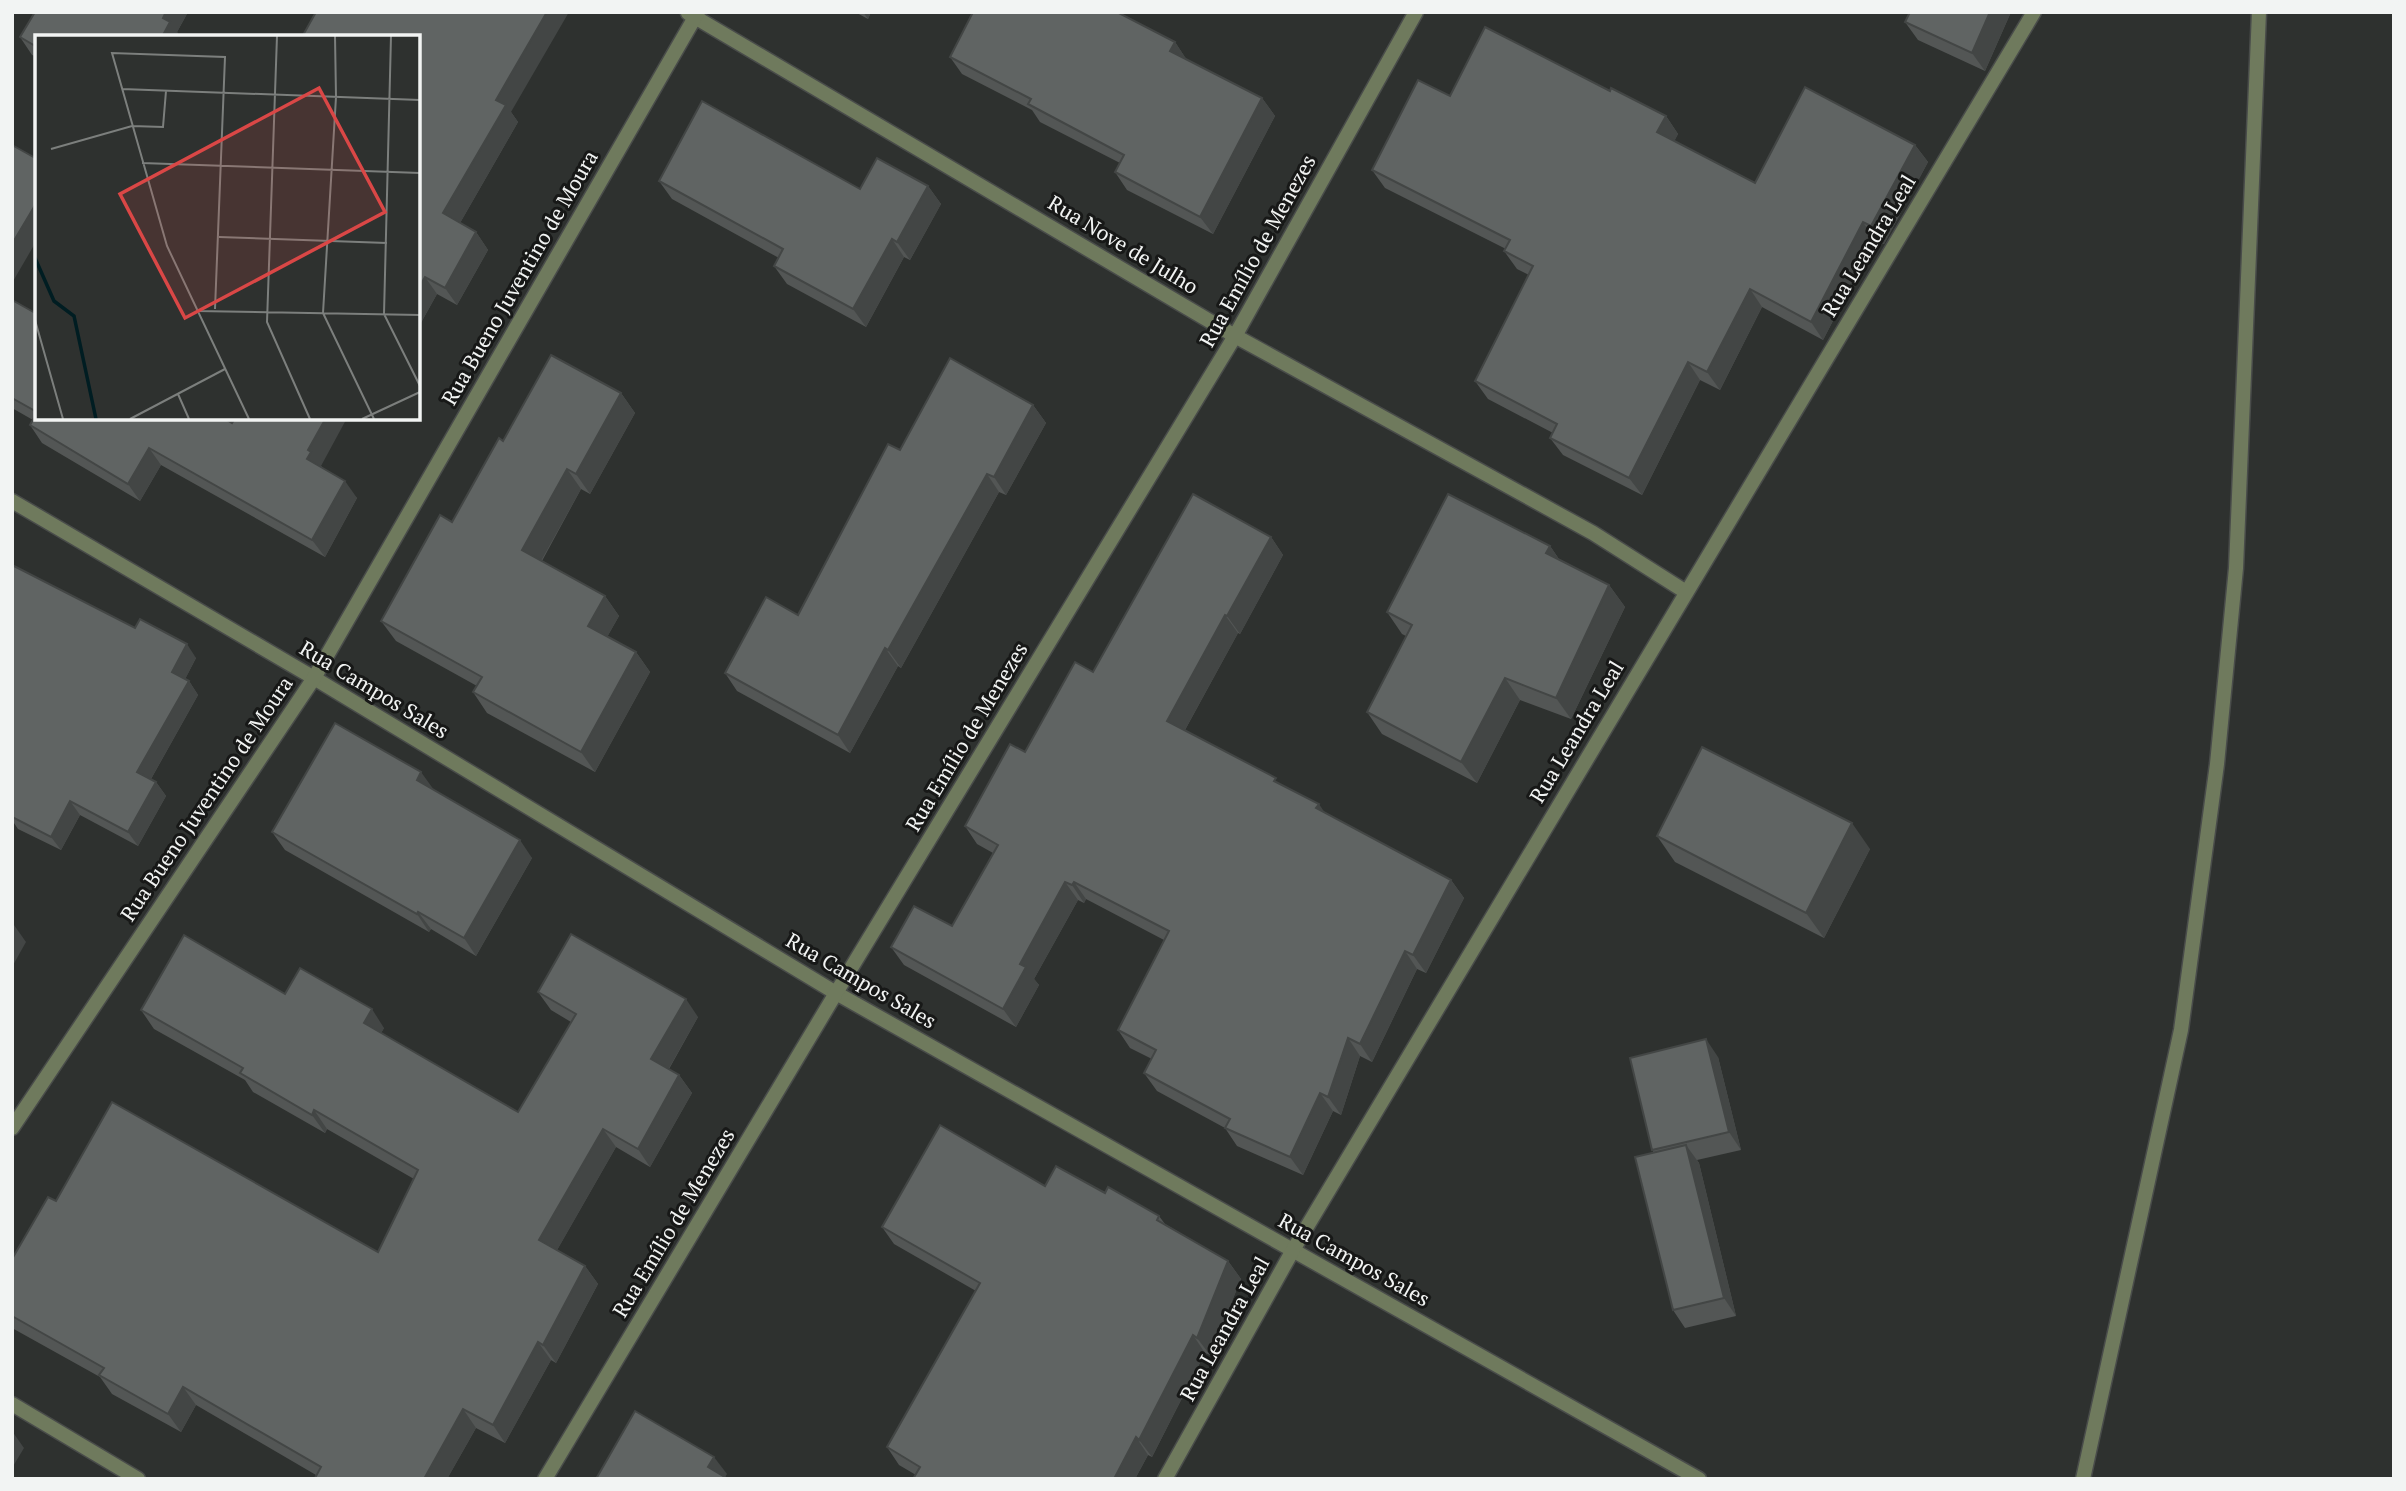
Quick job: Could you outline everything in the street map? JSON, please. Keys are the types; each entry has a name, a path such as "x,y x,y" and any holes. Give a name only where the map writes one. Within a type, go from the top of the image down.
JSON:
{"street":[{"name":"Rua Emílio de Menezes","path":"545,1479 1235,336 1416,12"},
{"name":"Rua Leandra Leal","path":"1165,1479 1293,1250 2034,12"},
{"path":"2083,1479 2181,1030 2217,764 2236,568 2259,12"},
{"name":"Rua Nove de Julho","path":"694,14 1235,336 1593,533 1686,592"},
{"name":"Rua Bueno Juventino de Moura","path":"12,1128 314,678 694,14"},
{"name":"Rua Campos Sales","path":"12,501 314,678 836,993 1699,1479"},
{"path":"12,1404 138,1479"}],"building":[{"path":"35,12 166,12 163,18 170,22 163,35 35,35 35,46 20,37"},
{"path":"316,12 547,12 496,100 506,105 443,213 476,232 445,288 425,277 420,286 420,35 303,35"},
{"path":"973,12 1117,12 1175,42 1170,51 1262,98 1200,217 1115,172 1124,155 1028,104 1031,99 950,57"},
{"path":"1910,12 1990,12 1972,53 1905,22"},
{"path":"1485,27 1610,91 1611,88 1666,116 1657,132 1755,183 1805,87 1915,145 1871,226 1863,222 1811,322 1750,289 1707,372 1688,362 1629,478 1550,438 1557,424 1475,381 1533,266 1504,251 1510,240 1372,170 1418,80 1450,96"},
{"path":"702,101 860,189 877,158 928,186 897,242 892,239 853,309 774,266 783,249 659,181"},
{"path":"12,145 35,158 35,205 12,244"},
{"path":"12,300 35,313 35,411 12,398"},
{"path":"551,355 621,393 576,474 567,469 522,550 605,596 588,626 636,652 581,752 473,692 482,677 381,621 440,515 452,522 499,438 503,441"},
{"path":"950,358 1033,405 994,477 987,474 888,650 885,648 838,735 725,673 766,597 798,615 888,444 900,450"},
{"path":"35,416 35,420 227,420 232,423 234,420 325,420 308,450 311,452 307,459 345,481 312,540 149,448 128,484 30,425"},
{"path":"1193,494 1271,537 1167,721 1276,778 1274,781 1319,804 1316,808 1451,880 1413,955 1405,951 1360,1044 1348,1038 1328,1097 1320,1093 1290,1157 1225,1128 1230,1119 1144,1073 1156,1050 1118,1030 1169,931 1074,882 1072,885 1065,882 1020,964 1026,967 1003,1009 891,947 914,906 952,926 998,845 965,826 1010,744 1025,752 1075,662 1093,672"},
{"path":"1448,494 1550,546 1546,553 1609,585 1556,698 1505,678 1461,762 1367,712 1412,625 1387,612"},
{"path":"12,565 135,628 140,619 187,644 172,672 189,681 137,772 156,782 128,832 70,801 51,837 12,817"},
{"path":"335,723 421,772 417,780 520,840 464,938 272,832"},
{"path":"1702,747 1852,823 1806,913 1657,836"},
{"path":"571,934 686,999 651,1059 679,1075 638,1149 603,1129 539,1240 585,1266 543,1345 538,1342 493,1425 463,1409 424,1479 317,1479 315,1478 321,1467 183,1387 168,1414 99,1375 104,1368 12,1316 12,1259 48,1197 56,1201 112,1102 378,1252 418,1170 314,1110 312,1115 240,1073 243,1068 141,1010 184,935 285,994 300,968 372,1009 364,1023 518,1112 576,1014 538,992"},
{"path":"1706,1039 1729,1132 1652,1150 1630,1058"},
{"path":"940,1125 1045,1186 1056,1166 1105,1193 1108,1187 1159,1216 1157,1220 1228,1261 1197,1338 1193,1335 1139,1440 1136,1437 1114,1479 913,1479 920,1467 887,1447 980,1283 882,1227"},
{"path":"1686,1145 1724,1298 1673,1310 1635,1157"},
{"path":"635,1411 714,1457 708,1467 728,1479 596,1479"}]}
